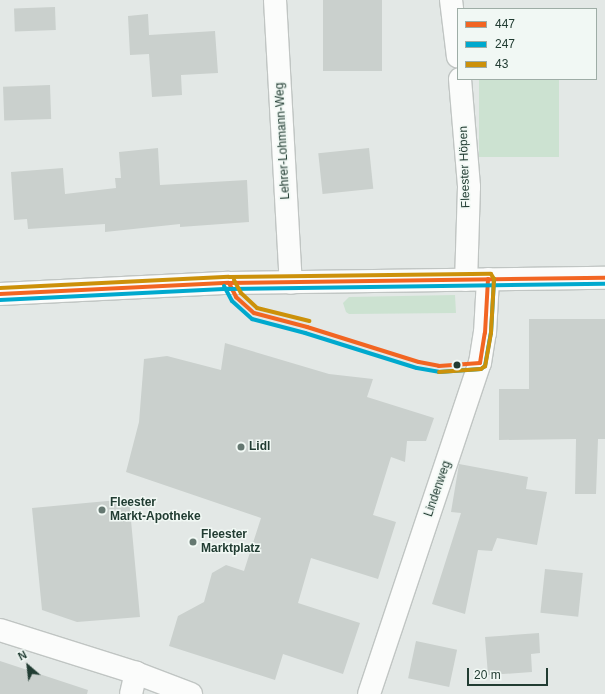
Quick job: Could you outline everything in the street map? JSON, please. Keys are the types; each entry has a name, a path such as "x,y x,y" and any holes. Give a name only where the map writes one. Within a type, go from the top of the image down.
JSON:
{"street":[{"name":"Lehrer-Lohmann-Weg","path":"275,0 291,283"},
{"path":"451,0 457,44"},
{"name":"Fleester Höpen","path":"460,80 469,187 466,280"},
{"path":"0,294 229,283 605,278"},
{"name":"Lindenweg","path":"369,694 480,363 485,333 488,279"},
{"path":"0,630 136,673 191,694"},
{"path":"131,694 136,673"}],"green space":[{"path":"479,80 559,80 559,157 479,157"},
{"path":"455,295 456,313 349,314 346,312 343,303 349,297"}],"building":[{"path":"323,0 382,0 382,71 323,71"},
{"path":"55,7 56,30 15,31 14,8"},
{"path":"148,14 149,35 215,31 218,73 181,75 182,95 152,97 149,54 130,55 128,16"},
{"path":"50,85 51,119 4,121 3,87"},
{"path":"158,148 160,185 247,180 249,222 180,227 180,224 105,232 105,224 28,229 27,219 14,220 11,172 63,168 65,194 116,188 115,178 121,178 119,152"},
{"path":"369,148 373,189 323,194 318,153"},
{"path":"529,319 605,319 605,439 598,439 596,494 575,494 576,439 499,440 499,389 529,389"},
{"path":"225,343 329,374 373,379 367,397 434,418 426,441 407,441 405,462 391,457 373,515 396,522 378,579 311,558 298,603 360,623 343,674 283,654 275,680 169,646 178,616 204,602 212,573 226,565 244,571 261,518 126,472 139,422 144,359 167,356 221,370"},
{"path":"459,464 528,477 526,489 547,492 537,545 497,538 492,551 478,550 465,614 432,604 461,513 451,512"},
{"path":"129,499 140,617 77,622 42,610 32,508"},
{"path":"545,569 583,573 578,617 540,613"},
{"path":"539,633 540,653 531,654 532,672 488,675 485,637"},
{"path":"416,641 457,650 449,687 408,678"},
{"path":"0,661 88,690 87,694 0,694"}],"transit line":[{"name":"43","path":"0,288 229,277 491,274 494,279 491,333 485,366 481,369 439,372"},
{"name":"447","path":"0,294 229,283 605,278"},
{"name":"447","path":"229,283 236,297 254,313 307,327 419,362 439,366 480,363 485,333 488,279"},
{"name":"247","path":"224,286 232,301 252,319 305,333 417,368 439,372 481,369 485,366 491,333 494,279"},
{"name":"43","path":"234,280 241,293 257,308 309,321"},
{"name":"247","path":"0,300 229,289 605,284"}],"place":[{"name":"Lidl","path":"241,447"},
{"name":"Fleester Markt-Apotheke","path":"102,510"},
{"name":"Fleester Marktplatz","path":"193,542"}]}
